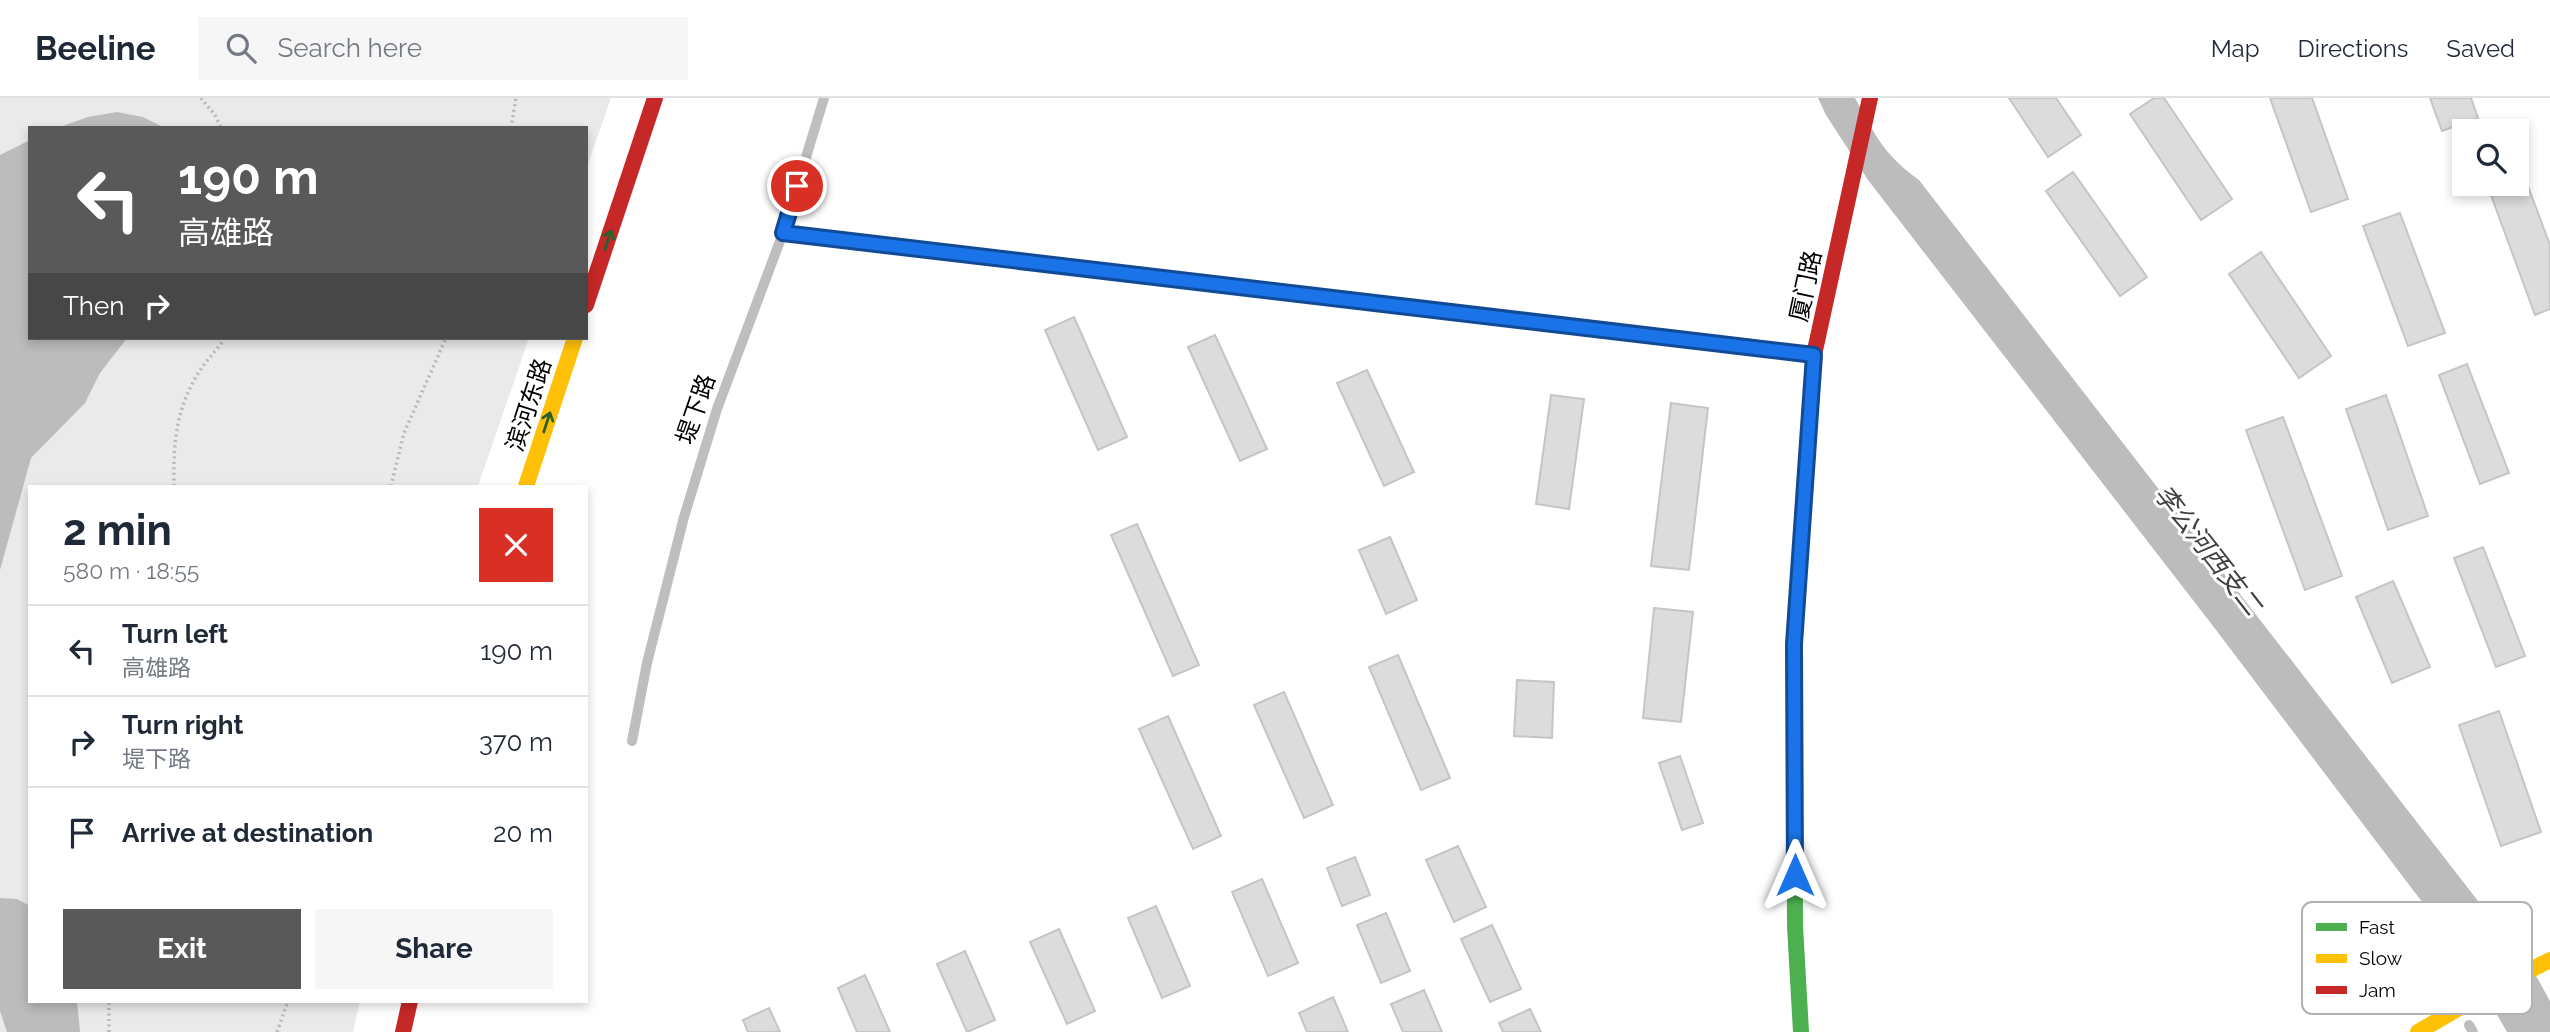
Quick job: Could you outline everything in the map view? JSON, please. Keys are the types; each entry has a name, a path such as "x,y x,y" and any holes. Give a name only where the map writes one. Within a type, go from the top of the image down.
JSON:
{"street":[{"path":"588,299 655,98"},
{"name":"厦门路","path":"1801,1032 1795,926 1794,644 1814,355 1867,106"},
{"path":"783,233 1814,355"},
{"name":"滨河东路","path":"526,485 574,340"},
{"path":"403,1032 410,1003"},
{"path":"2418,1032 2449,1014"},
{"path":"2466,1030 2487,1015"}],"lane":[{"name":"堤下路","path":"632,741 647,663 684,517 717,409 783,233 824,98"}],"path":[{"path":"201,98 220,126"},
{"path":"511,126 516,98"},
{"path":"174,485 173,443 179,415 201,370 224,340"},
{"path":"391,485 404,433 445,340"},
{"path":"109,1003 109,1032"},
{"path":"277,1032 287,1003"}],"shaded area":[{"path":"0,98 611,98 588,164 588,126 28,126 28,340 528,340 478,485 28,485 28,1003 360,1003 353,1032 0,1032"},
{"path":"1818,98 1855,98 1889,153 1919,180 2479,902 2422,902 2213,626 1868,180"},
{"path":"117,112 143,117 161,126 63,126 88,117"},
{"path":"28,141 28,340 125,340 100,373 85,403 31,458 0,570 0,155"},
{"path":"0,898 17,899 28,905 28,1003 77,1003 80,1032 7,1032 0,1011"},
{"path":"2532,968 2550,1001 2550,1032 2507,1032 2497,1014 2532,1014"}],"building":[{"path":"2009,98 2056,98 2081,135 2048,157"},
{"path":"2154,98 2164,98 2232,199 2201,220 2130,114"},
{"path":"2270,98 2312,98 2348,199 2311,212"},
{"path":"2430,98 2471,98 2478,118 2452,119 2452,127 2442,131"},
{"path":"2073,172 2147,277 2120,296 2046,191"},
{"path":"2529,189 2550,245 2550,309 2535,315 2491,196 2529,196"},
{"path":"2400,213 2445,333 2408,346 2363,226"},
{"path":"2261,252 2331,356 2299,378 2229,274"},
{"path":"1074,317 1127,437 1098,450 1045,330"},
{"path":"1215,335 1267,449 1240,461 1188,347"},
{"path":"2467,364 2509,473 2480,484 2439,375"},
{"path":"1367,370 1414,472 1384,486 1337,383"},
{"path":"1551,395 1584,399 1569,509 1536,504"},
{"path":"2386,395 2428,516 2388,530 2346,409"},
{"path":"1671,403 1708,408 1689,570 1651,566"},
{"path":"2283,417 2342,576 2305,590 2246,430"},
{"path":"1137,524 1199,665 1173,676 1111,535"},
{"path":"1390,537 1417,600 1386,614 1359,550"},
{"path":"2483,547 2525,656 2496,667 2454,558"},
{"path":"2393,581 2430,667 2392,683 2356,597"},
{"path":"1654,608 1693,612 1681,722 1643,718"},
{"path":"1398,655 1450,778 1421,790 1369,667"},
{"path":"1517,680 1554,682 1552,738 1514,736"},
{"path":"1284,692 1333,805 1304,818 1254,705"},
{"path":"2499,711 2541,832 2501,846 2459,725"},
{"path":"1168,716 1221,836 1193,849 1139,729"},
{"path":"1680,756 1703,823 1682,830 1659,763"},
{"path":"1458,846 1486,907 1454,922 1426,860"},
{"path":"1355,857 1370,895 1342,906 1327,868"},
{"path":"1262,879 1298,963 1268,976 1232,892"},
{"path":"1156,906 1190,986 1162,998 1128,918"},
{"path":"1386,913 1410,971 1381,983 1357,925"},
{"path":"1492,925 1521,989 1490,1002 1461,939"},
{"path":"1059,929 1095,1011 1067,1024 1030,942"},
{"path":"965,951 995,1020 967,1032 937,964"},
{"path":"865,975 890,1032 857,1032 838,988"},
{"path":"1424,990 1442,1032 1403,1032 1391,1004"},
{"path":"1333,997 1348,1032 1307,1032 1299,1013"},
{"path":"769,1008 780,1032 748,1032 743,1020"},
{"path":"1530,1009 1541,1032 1503,1032 1499,1023"}],"traffic: fast":[{"path":"783,233 1418,308"},
{"path":"1801,1032 1795,926 1794,644 1810,411"}],"traffic: slow":[{"path":"526,485 574,340"},
{"path":"2532,969 2550,960"},
{"path":"2418,1032 2449,1014"}],"traffic: jam":[{"path":"588,299 655,98"},
{"path":"1810,411 1814,355 1870,98"},
{"path":"1418,308 1814,355"},
{"path":"403,1032 410,1003"}],"route":[{"path":"797,186 783,233 1814,355 1794,644 1795,875"}],"water label":[{"name":"李公河西支二","path":"2208,550"}]}
